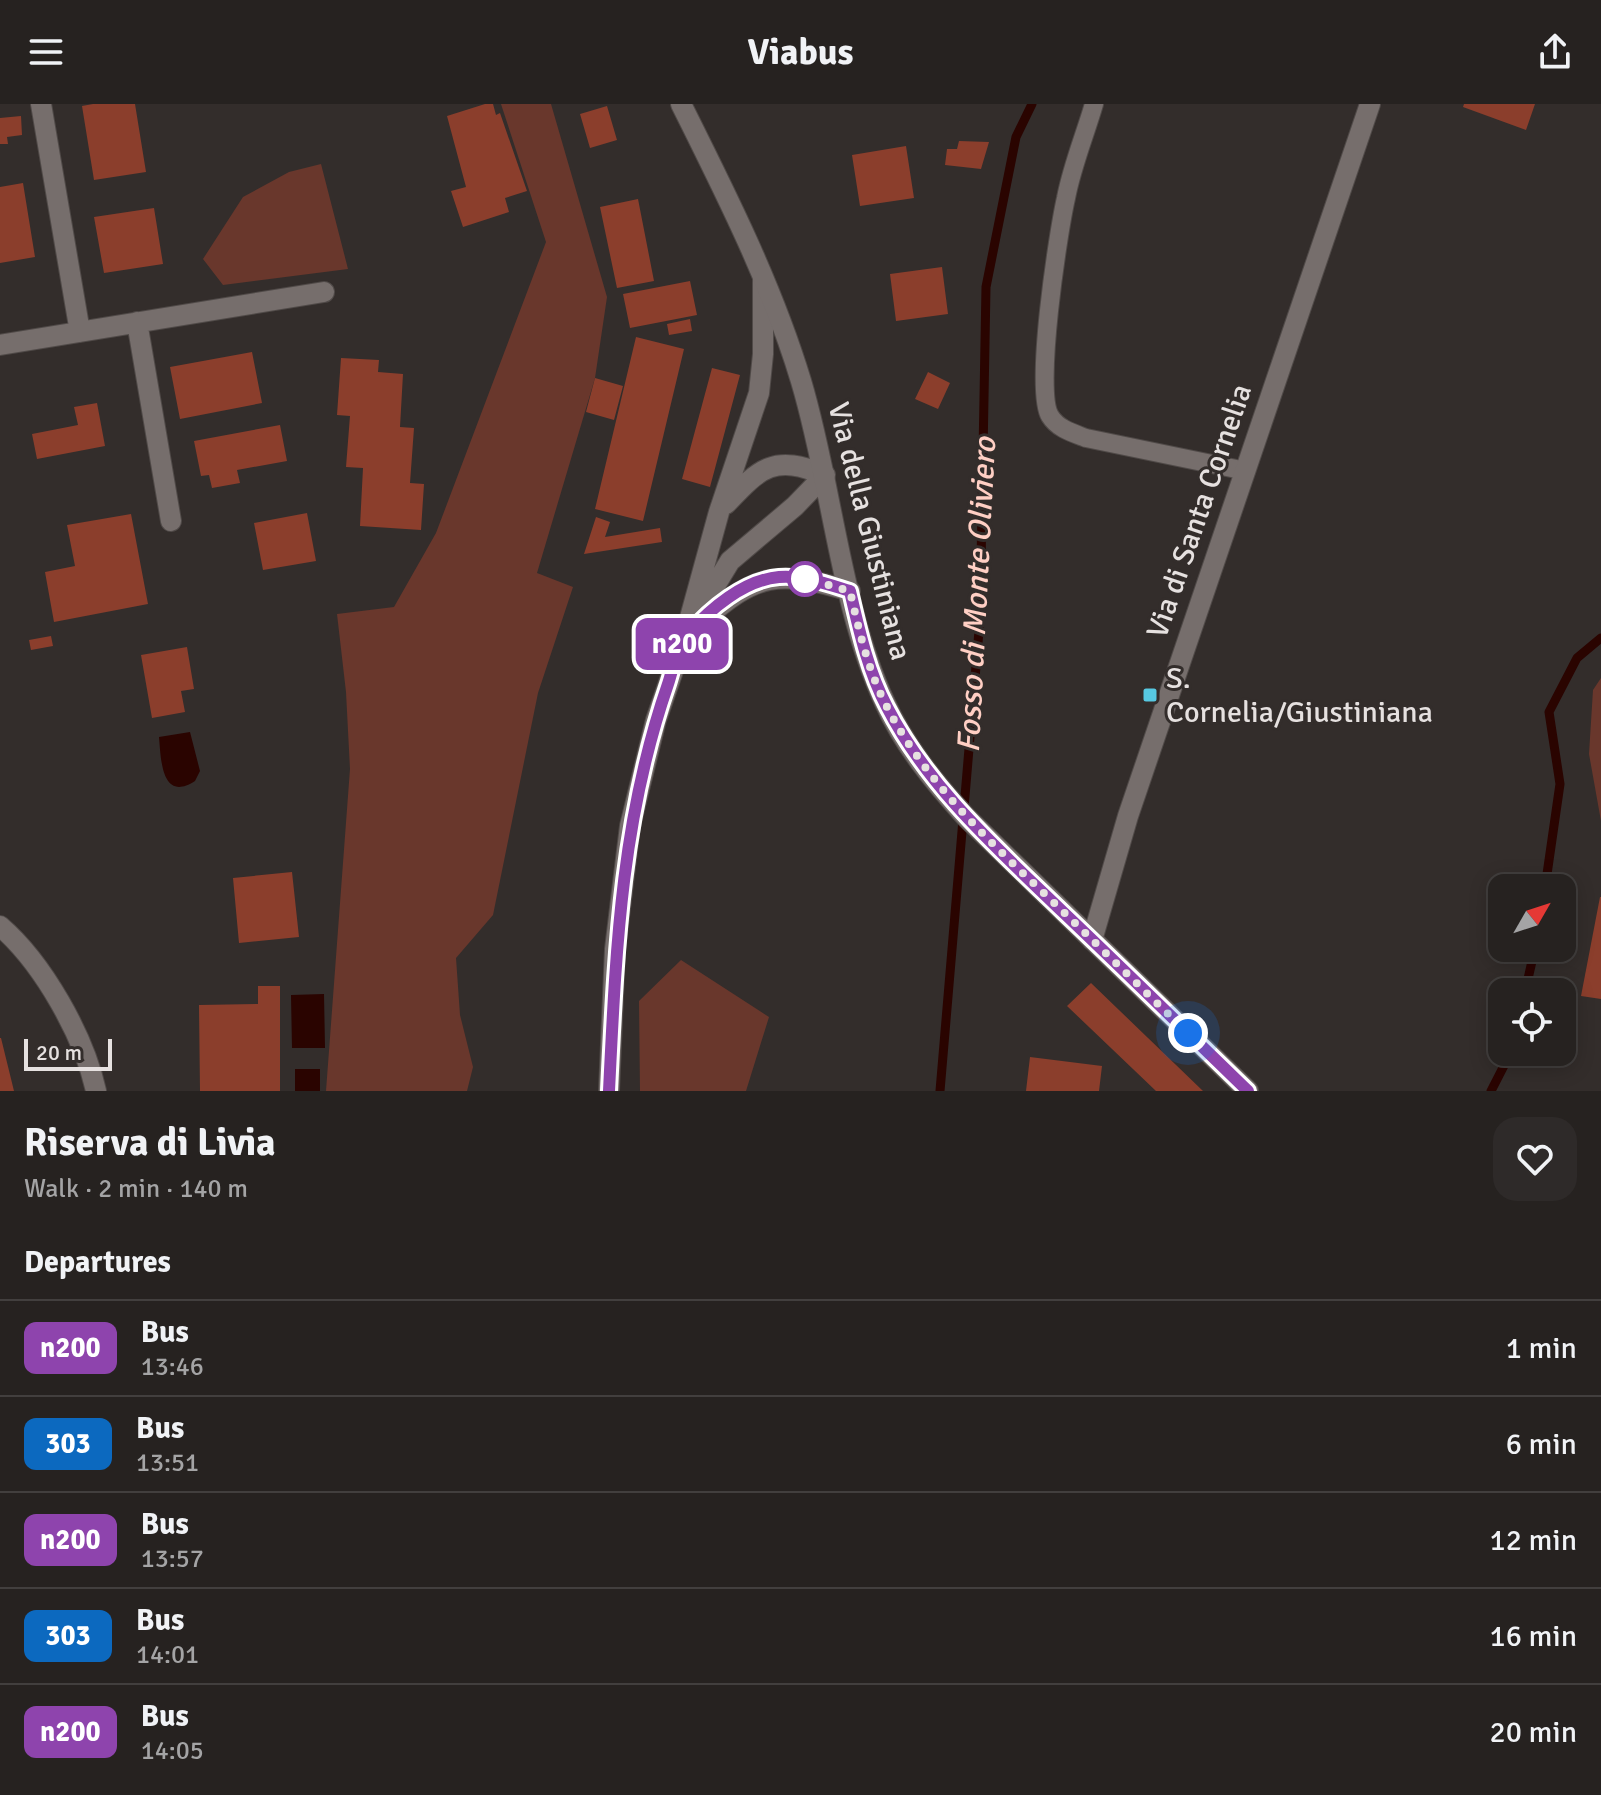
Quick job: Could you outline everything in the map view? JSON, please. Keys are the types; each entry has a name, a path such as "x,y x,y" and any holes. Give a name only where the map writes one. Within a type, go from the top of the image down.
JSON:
{"street":[{"path":"41,104 80,332"},
{"name":"Via della Giustiniana","path":"681,104 763,277 802,383 850,591 867,656 886,706 919,760 947,796 1248,1091"},
{"name":"Via di Santa Cornelia","path":"1092,940 1128,816 1370,104"},
{"path":"609,1091 615,949 630,826 656,720 685,636 719,512 759,393 763,354 763,277"},
{"path":"0,345 324,292"},
{"path":"137,322 171,521"},
{"path":"685,636 730,561 795,506 825,475 790,465 767,467 752,477 719,512"},
{"path":"685,636 723,602 764,580 803,578 850,591"},
{"path":"0,926 16,940 59,1001 91,1069 96,1091"}],"lane":[{"path":"1094,104 1066,197 1050,307 1044,386 1049,415 1063,429 1086,438 1246,471"}],"shaded area":[{"path":"501,104 551,104 607,297 595,378 537,573 573,587 538,693 493,915 456,958 460,1015 473,1067 467,1091 326,1091 350,769 346,692 337,614 394,607 436,533 546,242"},
{"path":"321,164 348,269 223,285 203,259 243,197 289,172"},
{"path":"1601,678 1601,821 1589,754 1593,690"},
{"path":"190,732 200,771 195,781 175,786 169,782 162,766 159,737"},
{"path":"681,960 769,1017 746,1091 640,1091 639,1001"},
{"path":"324,994 325,1048 292,1048 291,995"},
{"path":"295,1069 320,1069 320,1091 295,1091"}],"building":[{"path":"135,104 146,172 94,180 82,106"},
{"path":"493,104 496,115 500,113 527,191 505,198 509,212 463,227 451,191 466,187 447,116"},
{"path":"1464,104 1535,104 1526,130 1463,107"},
{"path":"607,106 617,140 590,148 580,114"},
{"path":"21,116 22,135 7,137 8,144 0,144 0,118"},
{"path":"959,141 989,142 981,169 945,165 947,149 957,149"},
{"path":"906,146 914,198 860,206 852,155"},
{"path":"23,183 35,257 0,263 0,187"},
{"path":"638,199 654,281 617,288 600,207"},
{"path":"154,208 163,264 104,273 94,217"},
{"path":"942,267 948,314 896,321 890,274"},
{"path":"690,281 697,315 630,328 623,294"},
{"path":"690,319 692,331 669,335 667,324"},
{"path":"636,337 684,349 643,521 595,509"},
{"path":"252,352 262,403 180,419 170,367"},
{"path":"341,358 379,360 378,372 403,374 400,427 414,428 410,483 424,484 421,530 360,526 363,468 346,467 350,416 337,415"},
{"path":"712,368 740,375 710,487 682,479"},
{"path":"928,372 950,383 938,409 915,399"},
{"path":"595,378 623,386 614,420 586,412"},
{"path":"97,403 105,446 37,459 32,434 78,425 74,407"},
{"path":"280,425 287,461 237,470 240,483 212,488 209,475 201,476 194,441"},
{"path":"307,513 316,561 263,570 254,523"},
{"path":"131,514 148,604 54,622 45,572 75,566 67,525"},
{"path":"596,517 610,522 605,537 660,528 662,542 584,554"},
{"path":"51,636 53,646 31,650 29,640"},
{"path":"187,647 194,689 181,691 185,712 152,718 141,655"},
{"path":"292,872 299,937 239,943 233,878"},
{"path":"1601,897 1601,999 1581,996"},
{"path":"1091,983 1203,1091 1156,1091 1067,1006"},
{"path":"258,986 280,986 280,1091 200,1091 199,1005 258,1004"},
{"path":"1,1038 14,1091 0,1091"},
{"path":"1030,1057 1102,1066 1099,1091 1026,1091"}],"waterway":[{"name":"Fosso di Monte Oliviero","path":"940,1091 980,619 986,287 1016,137 1032,104"},
{"path":"1547,874 1560,784 1549,712 1577,658 1601,638"},
{"path":"1528,978 1532,962"},
{"path":"1491,1091 1504,1066"}],"bus line":[{"name":"n200","path":"609,1091 615,949 630,826 656,720 685,636 723,602 750,585 777,577 790,577 850,591 867,656 886,706 937,784 1001,852 1248,1091"}],"place":[{"name":"S. Cornelia/Giustiniana","path":"1150,695"}],"route":[{"path":"805,579 850,591 867,656 886,706 919,760 947,796 1188,1033"}]}
